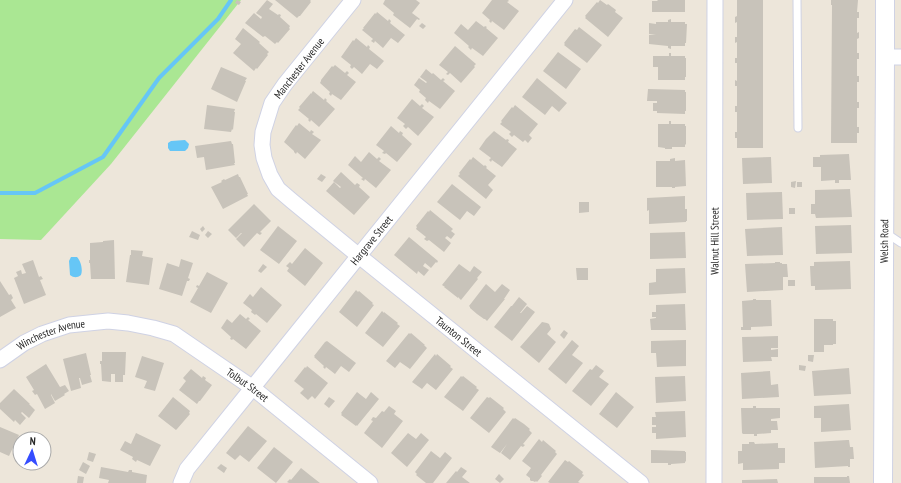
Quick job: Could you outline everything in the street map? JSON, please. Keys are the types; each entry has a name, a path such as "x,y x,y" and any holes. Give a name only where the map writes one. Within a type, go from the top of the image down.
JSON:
{"street":[{"name":"Manchester Avenue","path":"278,189 270,175 264,158 262,145 263,132 272,103 284,84 353,0"},
{"name":"Hargrave Street","path":"180,483 187,469 565,0"},
{"name":"Walnut Hill Street","path":"714,483 715,0"},
{"name":"Welsh Road","path":"883,483 884,232 893,57 885,0"},
{"name":"Taunton Street","path":"278,189 641,483"},
{"name":"Tolbut Street","path":"108,321 128,323 174,334 253,388 370,483"},
{"name":"Winchester Avenue","path":"0,360 24,343 42,334 68,326 108,321"}],"lane":[{"path":"797,0 798,128"},
{"path":"884,232 901,243"}],"green space":[{"path":"0,0 241,0 111,164 41,240 0,239"}],"water":[{"path":"185,140 189,144 185,151 170,151 168,148 168,143 171,141"},
{"path":"71,257 77,257 81,263 82,273 78,277 70,275 69,261"}],"building":[{"path":"237,0 241,2 239,5 235,3"},
{"path":"267,0 273,4 269,9 278,15 281,15 280,17 290,26 290,29 278,43 277,42 275,44 245,23 254,13 261,19 262,17 256,13"},
{"path":"275,0 311,0 311,2 297,18"},
{"path":"385,0 416,0 420,3 412,13 420,19 417,19 410,28 393,15 394,13 383,4"},
{"path":"492,0 508,0 509,1 507,2 519,11 504,30 492,21 491,23 489,21 490,20 482,13"},
{"path":"600,0 616,10 615,12 623,18 608,37 585,18 585,16"},
{"path":"657,0 685,0 685,12 652,12 652,1 658,1"},
{"path":"737,0 763,0 763,148 737,148 737,138 735,138 735,132 737,132 737,112 735,112 735,106 737,106 737,86 735,86 735,80 737,81 737,63 735,63 735,58 737,58 737,42 735,43 735,37 737,37 737,22 735,23 735,17 737,16"},
{"path":"831,0 858,0 857,12 859,12 859,18 857,18 857,33 859,32 859,38 857,39 857,53 859,53 859,59 857,59 857,76 859,76 859,82 857,82 857,102 859,102 859,108 857,108 857,127 859,127 859,133 857,133 857,143 831,143"},
{"path":"377,12 388,21 389,19 391,21 390,23 405,35 398,43 391,38 383,48 375,41 374,43 371,41 373,39 362,30"},
{"path":"671,19 671,22 685,22 685,24 687,24 685,46 671,46 671,49 668,48 668,46 649,44 649,35 656,34 649,34 649,23 656,24 656,22 668,22 668,20"},
{"path":"476,21 484,27 487,27 486,28 498,38 483,56 472,48 471,50 468,47 469,46 454,33 461,24 468,30"},
{"path":"422,23 426,26 423,29 419,26"},
{"path":"579,27 602,45 587,63 564,45 575,29 577,30"},
{"path":"243,28 260,42 259,43 269,52 254,71 233,53 241,44 235,39"},
{"path":"356,38 367,47 368,45 370,47 369,49 384,61 377,69 370,64 362,74 354,67 352,69 350,67 351,65 341,57"},
{"path":"455,46 476,64 461,83 450,73 448,75 446,74 448,72 439,65"},
{"path":"558,52 581,69 566,89 543,71"},
{"path":"669,53 671,53 671,56 685,56 685,80 658,80 658,67 653,67 653,56 669,56"},
{"path":"335,65 345,73 347,71 349,73 347,75 356,82 341,100 332,94 331,96 329,94 330,92 320,83 332,66 333,67"},
{"path":"221,67 247,78 237,102 211,89"},
{"path":"426,69 441,80 443,78 445,80 443,81 455,91 440,109 429,101 428,103 425,100 426,98 419,92 420,90 414,85 419,78 426,83 427,82 420,77"},
{"path":"537,78 567,103 559,112 552,106 545,115 522,97"},
{"path":"648,89 685,90 685,114 657,113 657,111 653,111 653,103 657,103 657,101 647,101"},
{"path":"313,91 324,100 325,98 327,100 326,101 335,109 319,127 311,120 310,122 308,120 309,119 298,110"},
{"path":"412,99 420,106 422,104 424,106 422,108 434,117 418,136 408,127 406,129 403,126 405,124 397,118"},
{"path":"207,105 235,109 233,130 232,129 231,132 204,129"},
{"path":"515,105 538,124 529,135 532,138 528,143 525,140 523,142 514,135 512,137 509,134 511,132 500,124"},
{"path":"669,121 671,121 671,124 685,124 685,147 672,147 672,149 665,149 658,147 658,124 669,124"},
{"path":"299,123 310,132 311,130 314,132 312,134 321,140 305,159 297,152 296,154 284,142"},
{"path":"391,126 399,133 400,131 403,133 402,135 412,144 397,162 386,153 382,153 384,151 376,145"},
{"path":"494,131 506,140 509,140 508,142 517,149 502,167 492,160 491,162 489,160 491,158 479,149"},
{"path":"231,141 233,144 235,165 206,170 204,157 197,158 195,146"},
{"path":"369,152 377,159 379,157 381,159 379,161 391,170 376,188 365,179 364,181 361,179 363,178 348,165 355,156 361,162"},
{"path":"849,154 851,180 839,180 839,183 835,183 835,180 821,181 821,167 813,167 813,157 820,157 820,155"},
{"path":"473,157 484,166 485,165 487,167 486,168 496,176 488,185 493,190 486,199 458,176"},
{"path":"771,157 772,183 743,184 742,158"},
{"path":"675,158 675,161 685,160 686,186 675,188 656,187 656,161 670,161 670,159"},
{"path":"341,172 355,185 357,183 360,185 359,187 370,197 354,215 326,191 334,182 340,188 341,187 333,181"},
{"path":"238,174 248,196 223,209 211,187 222,182 221,181 224,179 225,180"},
{"path":"321,174 326,177 322,182 317,179"},
{"path":"796,181 795,188 791,187 791,182"},
{"path":"797,182 802,182 802,187 797,187"},
{"path":"452,184 481,207 474,216 467,211 460,220 437,202"},
{"path":"850,189 852,217 816,218 815,214 811,214 811,204 815,204 815,190"},
{"path":"782,192 783,219 747,220 746,193"},
{"path":"685,196 685,209 687,209 686,222 649,224 647,198"},
{"path":"579,202 589,202 589,212 579,213"},
{"path":"254,204 271,221 260,232 262,233 260,235 257,233 244,247 236,239 242,233 236,238 228,230"},
{"path":"789,208 795,208 795,214 789,214"},
{"path":"430,210 453,229 451,231 455,234 451,239 447,236 445,238 451,243 444,252 429,240 427,241 424,239 426,237 416,229 416,226"},
{"path":"851,225 852,253 816,254 815,226"},
{"path":"203,226 205,229 202,232 200,229"},
{"path":"278,226 297,241 279,264 260,250"},
{"path":"782,227 783,255 747,256 745,229"},
{"path":"192,231 200,235 198,240 189,237"},
{"path":"208,231 212,234 208,238 205,235"},
{"path":"685,232 686,258 650,259 650,233"},
{"path":"409,237 438,261 431,268 425,263 423,266 429,270 424,276 418,271 417,274 394,255"},
{"path":"114,240 115,279 91,279 89,263 90,243"},
{"path":"305,248 323,263 305,286 287,271 289,268 286,266 290,262 292,264"},
{"path":"131,250 143,251 142,256 153,258 149,285 126,282"},
{"path":"181,259 193,263 188,278 190,279 187,281 182,296 159,289 167,263 179,267"},
{"path":"33,260 39,277 41,276 43,279 40,280 46,295 24,304 14,278 18,276 16,272 21,270 22,274 26,273 22,264"},
{"path":"850,261 851,289 815,290 815,286 811,286 810,266 814,266 814,262"},
{"path":"775,262 787,264 788,277 783,277 783,290 747,292 745,264"},
{"path":"263,264 267,267 261,273 258,271"},
{"path":"459,264 470,272 474,266 482,272 461,300 442,285"},
{"path":"576,268 588,268 588,280 577,280"},
{"path":"685,268 686,293 649,295 649,283 656,282 656,269"},
{"path":"207,272 228,283 211,313 190,302 198,288 196,287 197,285 199,286"},
{"path":"788,280 795,280 795,286 788,286"},
{"path":"0,281 9,295 11,294 13,298 11,300 16,308 0,317"},
{"path":"486,284 495,292 502,284 510,290 505,299 487,321 469,306"},
{"path":"261,287 282,305 267,323 251,312 252,310 243,303 250,294 253,297"},
{"path":"356,290 374,305 357,327 339,312"},
{"path":"519,297 527,304 520,313 527,306 535,312 512,341 494,327"},
{"path":"753,299 771,300 772,326 751,327 751,330 741,330 741,327 743,327 742,301"},
{"path":"685,304 686,330 651,330 650,319 656,318 652,317 652,312 656,312 656,305"},
{"path":"382,311 400,326 383,347 365,333"},
{"path":"240,314 246,319 248,317 250,319 248,320 261,331 246,349 233,339 230,339 231,337 221,328 227,319 232,323"},
{"path":"814,319 833,319 833,321 836,321 836,344 824,345 824,352 814,352"},
{"path":"542,322 549,324 551,329 547,334 556,342 539,363 520,347"},
{"path":"564,330 568,333 564,339 560,335"},
{"path":"409,333 411,333 427,348 410,369 400,362 395,368 386,361"},
{"path":"778,336 778,348 771,348 771,350 778,349 778,357 771,357 772,361 743,362 742,337"},
{"path":"572,340 579,346 572,355 583,363 566,384 548,369"},
{"path":"686,340 686,366 657,367 656,353 651,353 651,341"},
{"path":"327,341 356,363 349,372 341,366 335,374 326,367 325,369 323,367 324,366 314,357"},
{"path":"102,352 126,352 125,375 123,375 123,382 115,382 115,374 111,374 111,382 102,381 100,361 102,361"},
{"path":"86,353 92,382 82,385 79,378 81,388 71,391 63,359"},
{"path":"435,354 436,356 437,354 453,369 436,390 427,383 422,389 412,382"},
{"path":"808,355 814,355 813,362 808,361"},
{"path":"142,356 164,363 155,391 144,388 147,381 135,377"},
{"path":"46,364 60,387 65,385 69,391 55,401 51,394 55,403 45,409 37,394 35,395 32,391 34,390 26,377"},
{"path":"596,365 604,371 599,377 609,384 591,406 572,391 590,369 592,370"},
{"path":"799,365 806,366 805,371 799,370"},
{"path":"307,366 328,383 315,399 312,396 308,400 300,393 304,389 294,381"},
{"path":"849,368 851,394 814,396 812,371"},
{"path":"191,369 202,378 203,376 206,378 205,380 212,385 197,404 179,390 186,381 183,378"},
{"path":"770,371 771,385 778,384 779,397 742,399 741,373"},
{"path":"461,376 463,376 479,390 463,411 444,397"},
{"path":"685,376 686,401 656,403 655,377"},
{"path":"14,389 35,410 29,418 22,412 21,413 26,418 20,425 15,420 14,422 0,409 0,403"},
{"path":"357,392 366,399 371,392 379,399 356,426 341,415 341,413"},
{"path":"616,392 634,407 617,428 599,414"},
{"path":"173,397 190,411 190,414 176,430 158,416"},
{"path":"329,397 335,401 329,408 324,404"},
{"path":"487,397 490,397 504,408 503,409 506,412 489,433 470,418"},
{"path":"849,404 851,430 821,432 821,418 814,418 814,406"},
{"path":"389,406 396,411 394,414 403,421 382,448 364,433 373,421 371,420 373,417 376,418"},
{"path":"753,406 756,406 756,408 780,408 780,418 771,419 771,421 777,421 778,430 771,430 771,433 757,434 757,436 754,436 754,434 743,434 741,408 753,408"},
{"path":"685,411 686,437 656,439 656,433 652,433 652,427 656,427 656,425 652,425 652,417 656,417 655,412"},
{"path":"513,418 524,424 532,433 523,444 525,445 523,447 521,446 510,460 501,453 507,444 500,453 491,447"},
{"path":"248,426 267,441 249,462 240,455 235,460 226,453"},
{"path":"0,427 12,432 12,450 9,456 0,452"},
{"path":"136,433 161,445 150,466 137,460 136,462 132,459 133,457 120,450 125,441 131,444"},
{"path":"408,433 416,439 421,433 429,440 407,467 391,453"},
{"path":"539,439 542,442 543,440 556,451 555,452 557,454 541,475 542,476 537,482 535,482 531,481 526,475 531,468 522,461"},
{"path":"849,440 850,447 853,447 854,459 850,459 850,467 815,468 814,442"},
{"path":"749,442 754,442 755,444 778,443 778,448 785,448 785,463 779,463 779,469 743,470 743,463 738,464 738,451 742,451 742,444 749,444"},
{"path":"274,447 293,462 276,483 257,468"},
{"path":"651,450 685,451 686,462 671,465 668,465 668,463 651,463"},
{"path":"431,451 440,458 445,452 452,458 433,483 426,483 416,475 417,474 415,472"},
{"path":"89,452 96,454 93,462 87,460"},
{"path":"565,460 568,462 569,461 583,472 582,474 584,475 578,482 580,483 548,482"},
{"path":"83,462 90,466 86,474 79,470"},
{"path":"221,464 227,468 224,473 217,468"},
{"path":"101,467 128,472 129,470 132,470 132,472 147,475 146,483 108,483 109,480 99,478"},
{"path":"461,467 467,471 462,477 470,483 446,483 456,471 457,472"},
{"path":"301,468 320,483 287,482 290,479 291,480"},
{"path":"499,474 504,479 500,483 495,479"},
{"path":"78,476 84,477 83,483 77,483"},
{"path":"849,476 850,483 814,483 814,477"},
{"path":"777,479 778,483 742,483 742,480"}],"waterway":[{"path":"0,193 35,193 103,157 159,78 218,19 231,0"}]}
